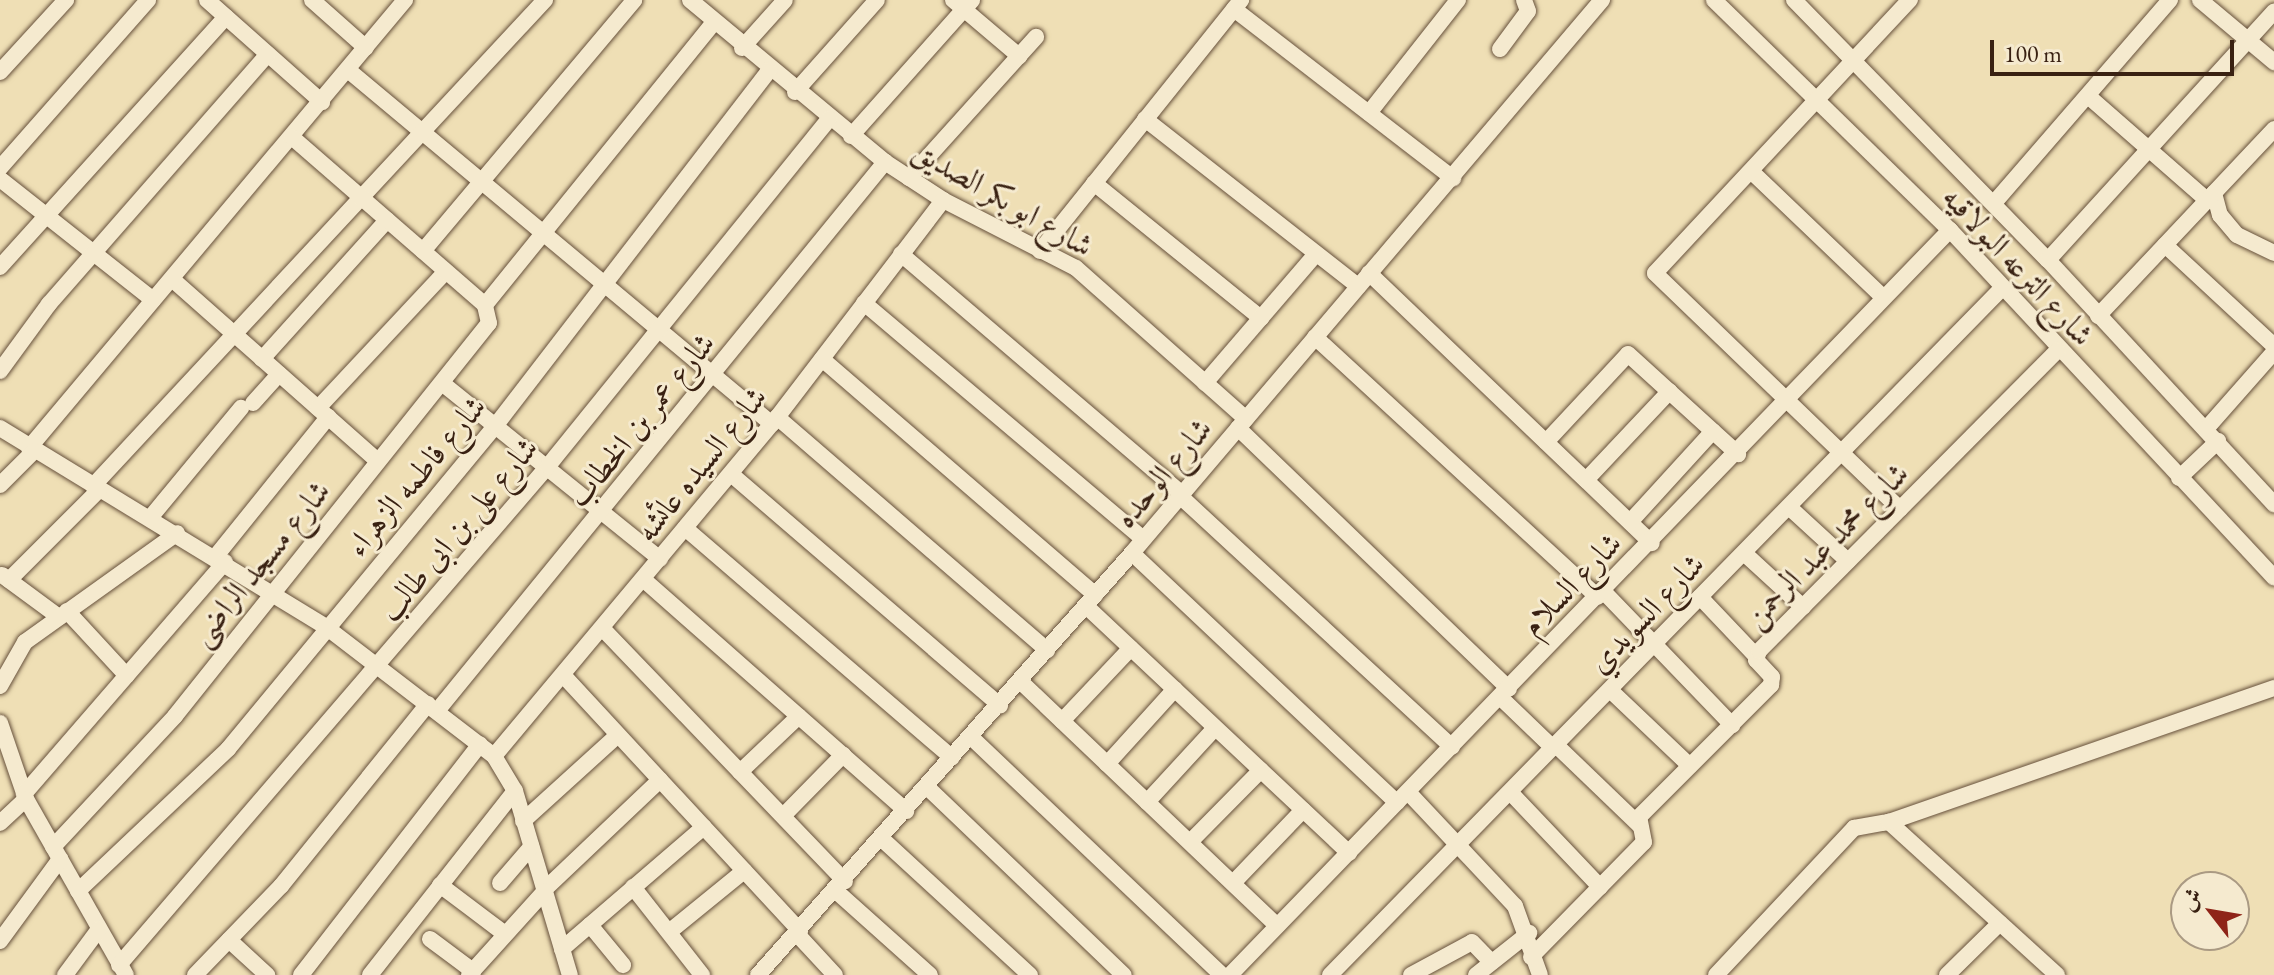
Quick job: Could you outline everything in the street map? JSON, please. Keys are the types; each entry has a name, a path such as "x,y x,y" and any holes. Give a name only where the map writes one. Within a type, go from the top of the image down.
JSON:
{"street":[{"path":"0,72 66,0"},
{"path":"0,168 148,0"},
{"path":"207,0 322,102"},
{"path":"312,0 366,48"},
{"path":"0,485 405,0"},
{"path":"127,676 63,614 4,577 96,488 231,332 545,0"},
{"path":"423,251 634,0"},
{"name":"شارع ابو بكر الصديق","path":"690,0 769,71 885,162 943,200 1076,268 1205,383 1555,746 1639,825"},
{"path":"742,48 785,0"},
{"path":"795,92 877,0"},
{"path":"1369,113 1458,0"},
{"path":"1500,49 1528,11 1524,0"},
{"name":"شارع الوحده","path":"758,975 799,933 1132,553 1602,0"},
{"name":"شارع الترعه البولاقيه","path":"1714,0 1819,97 1950,230 2057,351 2274,577"},
{"name":"شارع الترعه البولاقيه","path":"1794,0 1856,59 1994,203 2274,504"},
{"path":"1900,509 1655,273 1910,0"},
{"path":"1994,203 2170,0"},
{"path":"2200,0 2274,62"},
{"path":"851,136 963,3 1019,56"},
{"path":"1040,251 1238,5 1453,178"},
{"path":"2048,260 2274,12"},
{"path":"0,267 42,214 226,17"},
{"path":"292,137 485,305 714,22"},
{"path":"909,178 1036,37"},
{"path":"0,371 93,253 268,54"},
{"path":"348,70 712,377 775,420 1047,650"},
{"name":"شارع فاطمه الزهراء","path":"78,891 228,749 496,425 769,71"},
{"path":"2088,96 2146,150 2211,197 2220,215 2237,235 2274,253"},
{"name":"شارع على بن ابى طالب","path":"122,970 548,466 829,119"},
{"path":"1145,119 1316,254 1364,280 1546,442 1652,543"},
{"path":"2098,316 2274,129"},
{"name":"شارع عمر بن الخطاب","path":"195,975 281,886 604,512 885,162"},
{"path":"1752,172 1883,297"},
{"path":"0,179 153,300"},
{"path":"1094,183 1261,318"},
{"name":"شارع السيده عائشه","path":"494,756 775,420 943,200"},
{"path":"262,359 387,220"},
{"name":"شارع السلام","path":"1230,975 1652,543 1738,454 1784,400 1950,230"},
{"path":"2165,245 2274,346"},
{"path":"901,254 1181,495 1452,747"},
{"path":"1205,383 1316,254"},
{"path":"3,815 25,797 127,676 221,559 323,413 446,271"},
{"path":"172,279 378,461"},
{"name":"شارع السويدي","path":"1330,975 2002,288"},
{"path":"864,303 1143,539"},
{"name":"شارع مسجد الراضى","path":"0,941 56,853 175,716 489,323 485,305"},
{"path":"1315,337 1655,644 1732,725"},
{"name":"شارع محمد عبد الرحمن","path":"1531,957 1644,842 1639,817 1773,681 1756,656 2057,351"},
{"path":"2179,478 2274,352"},
{"path":"1546,442 1628,354 1738,454"},
{"path":"822,359 1090,600 1131,648 1349,853"},
{"path":"150,518 247,406 279,374"},
{"path":"442,383 660,559"},
{"path":"1586,480 1670,391"},
{"path":"0,428 96,488 221,559 326,627 494,756 515,791 566,961"},
{"path":"1630,522 1713,431"},
{"path":"731,474 1000,705"},
{"path":"1789,507 1848,561"},
{"path":"685,528 952,758"},
{"path":"0,686 3,665 63,614 177,533"},
{"path":"1132,553 1403,798 1459,844 1515,906 1529,933 1531,957 1540,975"},
{"path":"1744,553 1803,607"},
{"path":"643,579 906,811"},
{"path":"1700,597 1756,656"},
{"path":"602,628 783,816 840,886 930,975"},
{"path":"1062,721 1131,648"},
{"path":"563,675 744,871 835,975"},
{"path":"1020,681 1277,926"},
{"path":"1716,975 1849,832 1889,822 2274,688"},
{"path":"1107,764 1175,689"},
{"path":"1610,690 1690,766"},
{"path":"740,772 799,716"},
{"path":"0,723 25,797 122,970"},
{"path":"1147,802 1215,728"},
{"path":"523,821 618,735"},
{"path":"971,737 1222,975"},
{"path":"301,975 480,744"},
{"path":"783,816 843,755"},
{"path":"1190,842 1261,770"},
{"path":"430,939 475,972 544,890 660,780"},
{"path":"927,787 1124,975"},
{"path":"370,975 515,791"},
{"path":"1510,792 1600,887"},
{"path":"1233,883 1303,810"},
{"path":"1889,822 2057,975"},
{"path":"551,975 566,961 590,925 704,827"},
{"path":"882,839 1030,975"},
{"path":"500,883 531,847"},
{"path":"669,932 744,871"},
{"path":"440,885 505,934"},
{"path":"633,887 699,970 678,975"},
{"path":"1947,975 2000,923"},
{"path":"590,925 623,965"},
{"path":"65,975 99,929"},
{"path":"1476,975 1529,933"},
{"path":"229,940 267,975"},
{"path":"1411,975 1472,942 1491,962"}]}
